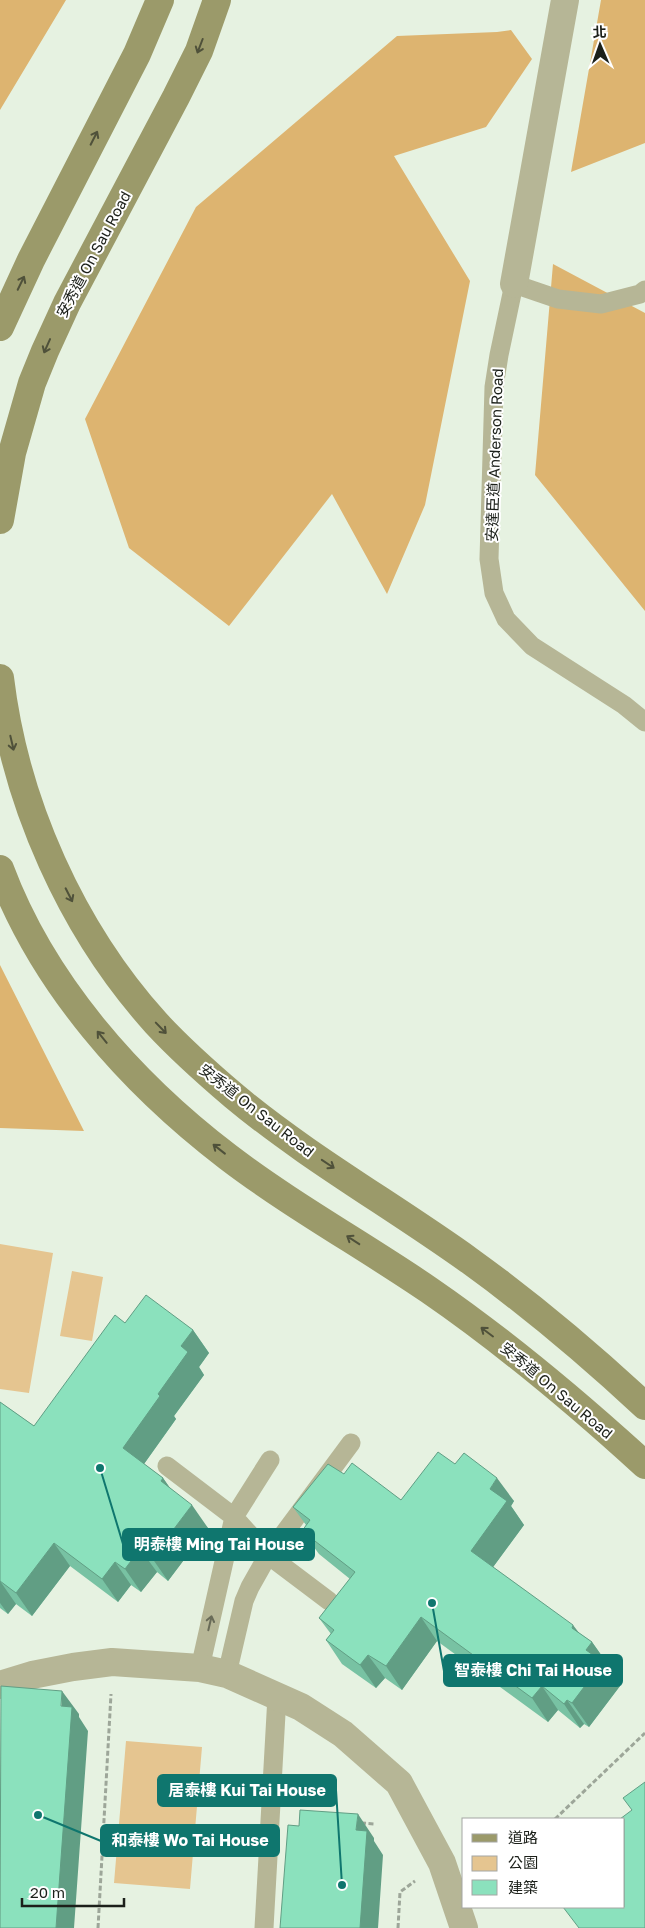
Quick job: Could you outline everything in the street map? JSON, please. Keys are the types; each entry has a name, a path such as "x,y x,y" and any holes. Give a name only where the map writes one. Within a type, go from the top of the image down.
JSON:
{"main road":[{"path":"0,327 31,260 137,54 160,0"},
{"name":"安秀道 On Sau Road","path":"0,520 12,453 32,383 45,351 67,304 176,97 198,51 217,0"},
{"name":"安秀道 On Sau Road","path":"0,678 2,697 16,761 37,826 52,862 96,944 156,1022 194,1061 236,1097 282,1132 470,1261 548,1321 645,1406"},
{"name":"安秀道 On Sau Road","path":"0,869 34,941 58,979 106,1043 166,1105 229,1158 430,1290 481,1328 547,1378 645,1465"}],"street":[{"name":"安達臣道 Anderson Road","path":"514,284 565,0"},
{"path":"0,1685 40,1673 112,1662 200,1668 227,1674 301,1707 343,1734 399,1783 442,1863 464,1928"}],"lane":[{"path":"514,284 558,299 601,304 640,294 645,290"},
{"name":"安達臣道 Anderson Road","path":"514,284 494,386 489,559 494,593 506,619 532,646 624,705 645,722"},
{"path":"227,1674 244,1601 250,1587 268,1555 351,1443"},
{"path":"200,1668 234,1517 270,1460"},
{"path":"167,1466 234,1517 268,1555 329,1601"},
{"path":"264,1928 276,1696"}],"path":[{"path":"98,1928 111,1694"},
{"path":"556,1818 645,1733"},
{"path":"357,1823 375,1824"},
{"path":"398,1928 400,1892 415,1881"}],"green space":[{"path":"0,1244 53,1253 29,1393 0,1389"},
{"path":"72,1271 103,1277 92,1341 60,1336"},
{"path":"126,1741 202,1747 190,1889 114,1883"}],"shaded area":[{"path":"0,0 66,0 0,110"},
{"path":"601,0 645,0 645,143 571,172"},
{"path":"511,30 532,59 486,127 394,156 470,281 425,505 387,594 332,494 229,626 129,548 85,419 196,207 397,36"},
{"path":"553,264 645,313 645,611 535,475"},
{"path":"0,965 84,1131 0,1128"}],"building":[{"path":"146,1295 193,1330 181,1346 188,1352 123,1448 163,1478 161,1481 192,1505 152,1558 140,1549 125,1569 115,1562 102,1579 54,1543 16,1593 0,1581 0,1402 34,1426 115,1315 125,1323"},
{"path":"438,1452 455,1464 464,1453 497,1478 490,1489 507,1501 471,1551 573,1625 572,1628 592,1642 586,1650 603,1662 572,1703 567,1700 564,1704 542,1686 532,1698 421,1617 386,1666 368,1655 360,1665 326,1640 334,1630 319,1618 355,1572 302,1531 310,1520 293,1507 328,1464 344,1474 352,1463 401,1500"},
{"path":"1,1686 62,1691 61,1706 72,1707 56,1928 0,1928"},
{"path":"645,1782 645,1928 579,1928 564,1908 625,1908 625,1818 621,1818 632,1810 623,1798"},
{"path":"300,1810 358,1814 356,1830 367,1831 360,1928 280,1928 288,1825 299,1826"}],"place":[{"name":"明泰樓 Ming Tai House","path":"100,1468"},
{"name":"智泰樓 Chi Tai House","path":"432,1603"},
{"name":"和泰樓 Wo Tai House","path":"38,1815"},
{"name":"居泰樓 Kui Tai House","path":"342,1885"}]}
